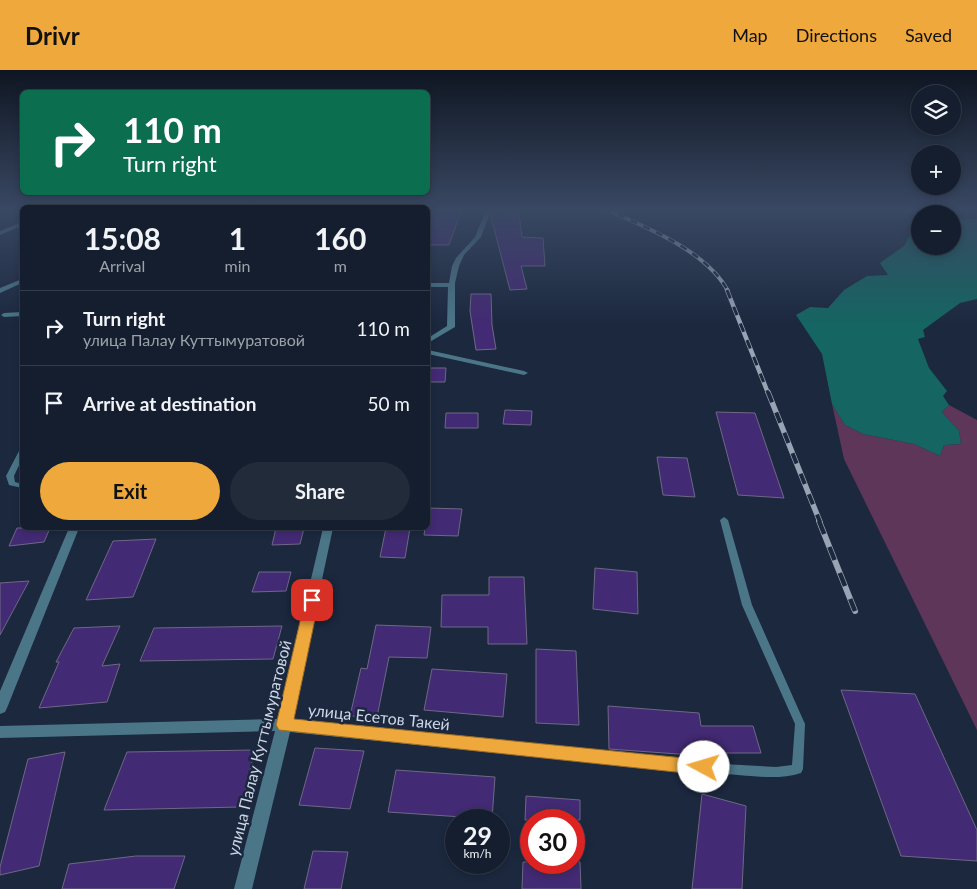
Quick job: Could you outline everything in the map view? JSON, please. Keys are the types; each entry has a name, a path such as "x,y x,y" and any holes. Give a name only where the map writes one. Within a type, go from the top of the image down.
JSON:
{"street":[{"path":"430,341 451,327 452,285 458,259 470,247"},
{"path":"0,291 20,282"},
{"path":"430,285 452,285"},
{"path":"430,352 524,373"},
{"path":"0,708 73,530"},
{"name":"улица Палау Куттымуратовой","path":"243,889 284,725 328,530"},
{"name":"улица Есетов Такей","path":"0,732 284,725 723,769"}],"lane":[{"path":"4,315 20,314"},
{"path":"20,457 10,476 12,483 20,485"},
{"path":"723,769 776,772 797,769 800,724 747,605 724,520"}],"shaded area":[{"path":"902,247 911,247 911,255 961,255 961,247 977,247 977,299 960,303 923,330 925,337 918,339 929,368 947,391 943,396 949,405 942,412 959,431 961,444 944,445 940,456 914,444 863,434 845,425 832,404 822,354 796,315 810,307 828,308 844,290 867,276 888,275 880,263"},
{"path":"832,404 845,425 863,434 914,444 940,456 944,445 961,444 959,431 942,412 949,405 977,420 977,730 844,459"}],"building":[{"path":"499,247 544,247 545,266 521,266 527,289 510,290"},
{"path":"471,294 491,294 492,325 496,349 476,350 470,311"},
{"path":"430,368 446,368 445,382 430,382"},
{"path":"505,410 532,411 531,425 503,424"},
{"path":"716,412 755,413 784,498 738,495"},
{"path":"446,413 478,413 478,428 445,428"},
{"path":"657,457 687,458 695,497 663,495"},
{"path":"430,508 462,509 458,536 424,535 425,530 430,530"},
{"path":"17,528 20,528 20,530 49,530 44,542 9,546"},
{"path":"276,530 304,530 300,544 272,545"},
{"path":"386,530 410,530 405,558 380,557"},
{"path":"156,539 133,597 86,600 113,541"},
{"path":"595,568 637,572 638,614 593,609"},
{"path":"259,572 291,572 286,591 252,592"},
{"path":"489,577 524,577 527,644 488,644 488,627 441,627 442,595 489,595"},
{"path":"29,581 0,635 0,583"},
{"path":"376,625 431,627 427,658 389,657 377,717 350,716 361,668 367,669"},
{"path":"120,626 102,666 120,664 107,702 39,708 59,662 56,662 74,628"},
{"path":"282,626 273,659 140,661 154,628"},
{"path":"536,649 576,651 579,725 536,723"},
{"path":"432,669 507,674 503,717 424,710"},
{"path":"841,690 915,694 977,830 977,861 901,856"},
{"path":"608,706 699,713 701,726 753,726 761,753 705,753 706,756 609,749"},
{"path":"315,748 364,751 350,809 299,805"},
{"path":"255,750 241,807 104,810 127,752"},
{"path":"65,752 39,866 0,875 0,867 28,759"},
{"path":"396,770 495,777 493,809 445,809 445,816 388,812"},
{"path":"702,794 746,806 742,889 692,889"},
{"path":"526,796 580,800 580,809 525,809"},
{"path":"313,851 348,852 341,889 304,889"},
{"path":"136,856 185,856 174,889 62,889 69,864"},
{"path":"523,874 580,874 581,889 522,889"}],"railway":[{"path":"683,247 705,263 718,276 728,291"},
{"path":"727,290 768,393"},
{"path":"768,392 820,522"},
{"path":"819,521 855,611"}],"route":[{"path":"312,600 284,725 704,767"}]}
